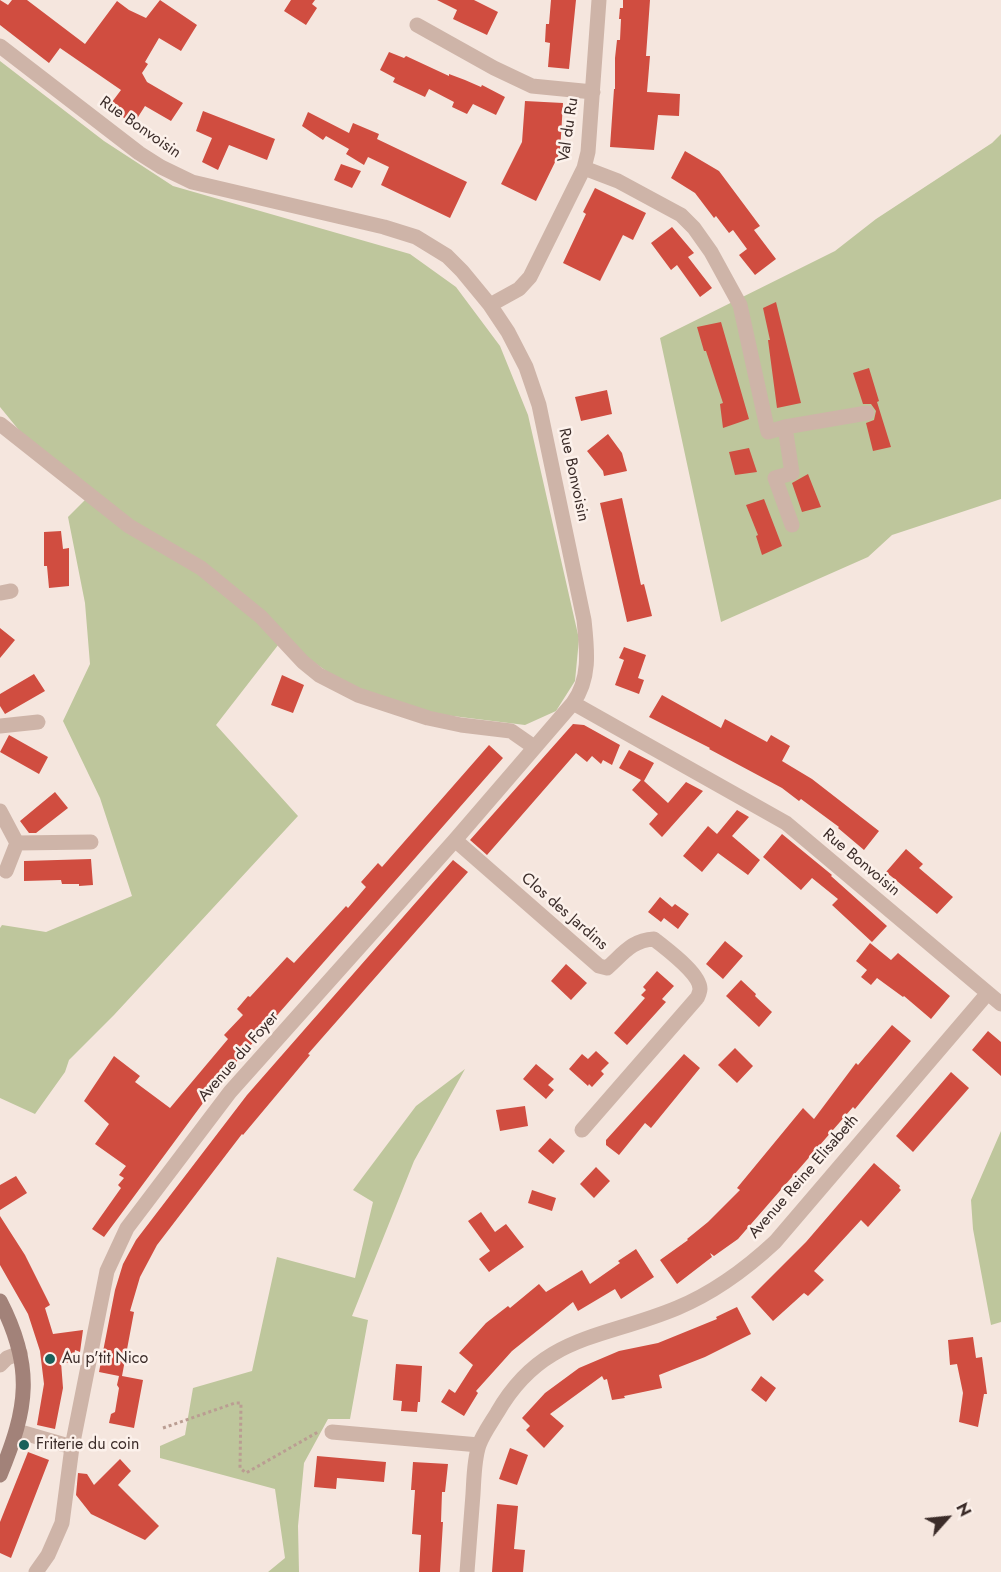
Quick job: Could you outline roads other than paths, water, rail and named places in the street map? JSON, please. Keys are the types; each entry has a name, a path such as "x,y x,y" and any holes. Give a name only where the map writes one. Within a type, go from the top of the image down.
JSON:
{"main road":[{"path":"0,1301 16,1335 24,1385 17,1431 0,1475"}],"street":[{"name":"Val du Ru","path":"490,305 519,289 530,277 584,168 588,152 599,0"},
{"path":"417,25 494,68 532,86 593,92"},
{"name":"Rue Bonvoisin","path":"0,46 161,167 192,182 384,226 416,237 447,256 490,305 508,332 526,368 539,405 584,620 586,673 581,692 573,703 786,823 1001,1004"},
{"path":"584,168 618,182 681,215 694,228 711,252 740,305 768,432 867,413"},
{"path":"0,424 129,526 201,568 261,617 303,662 319,675 357,695 428,718 461,725 511,731 534,747"},
{"path":"785,427 792,473 775,478 792,525"},
{"name":"Avenue du Foyer","path":"36,1572 48,1555 62,1523 72,1447 107,1271 127,1228 230,1092 455,840 573,703"},
{"path":"0,726 38,722"},
{"path":"0,811 17,843 6,871"},
{"name":"Clos des Jardins","path":"455,840 599,966 607,968 632,944 643,939 654,939 691,972 698,982 700,990 697,998 582,1130"},
{"path":"17,843 91,843"},
{"name":"Avenue Reine Elisabeth","path":"467,1572 474,1470 479,1444 503,1402 524,1376 553,1353 579,1340 650,1319 680,1307 718,1286 761,1255 775,1242 987,994"},
{"path":"0,1365 7,1358 20,1353"},
{"path":"17,1431 72,1447"},
{"path":"332,1432 479,1444"}],"place":[{"name":"Au p'tit Nico","path":"50,1359"},
{"name":"Friterie du coin","path":"24,1445"}]}
